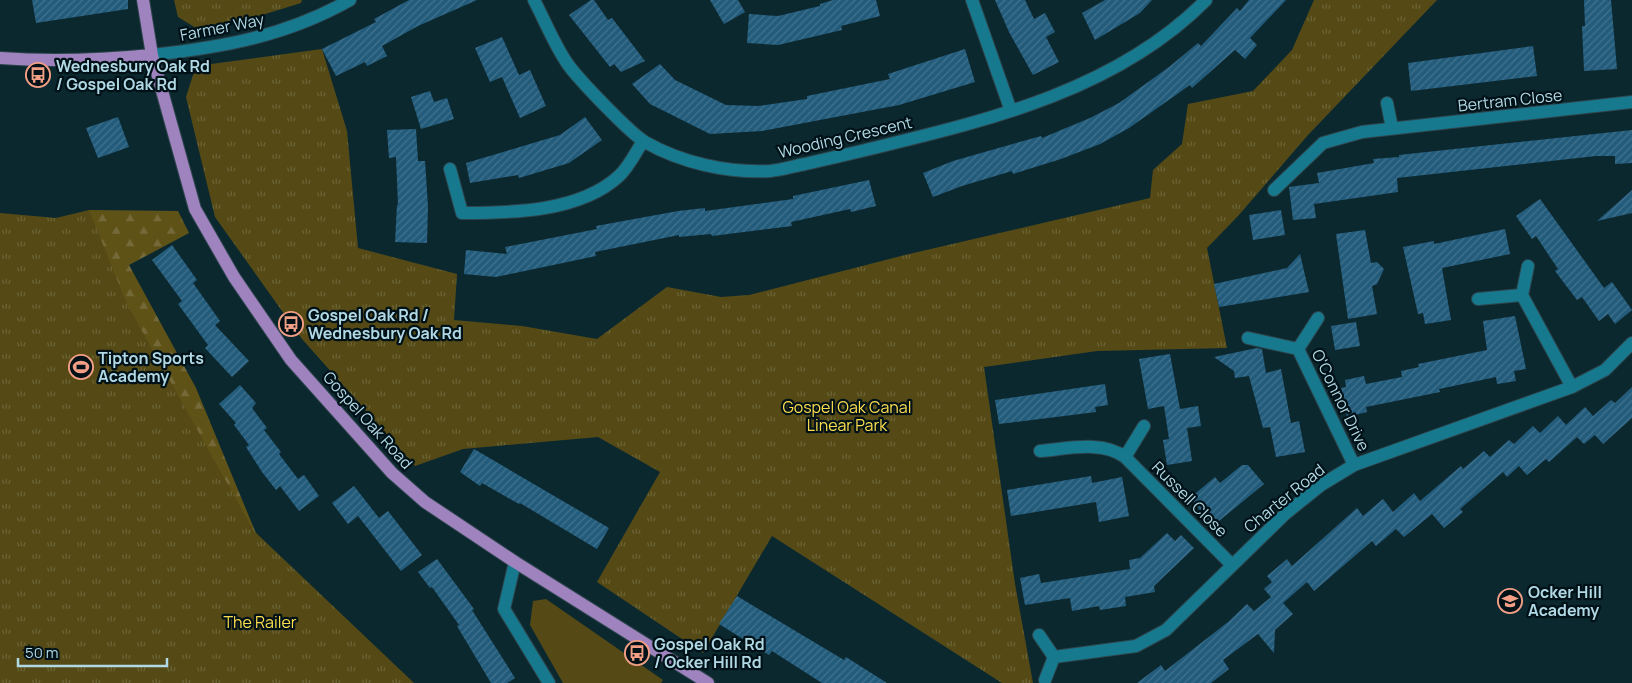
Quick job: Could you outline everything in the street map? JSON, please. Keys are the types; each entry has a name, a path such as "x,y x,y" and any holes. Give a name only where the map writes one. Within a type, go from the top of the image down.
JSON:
{"main road":[{"name":"Gospel Oak Road","path":"144,0 152,55 195,209 234,277 291,360 392,473 424,502 515,562 708,683"},
{"path":"0,58 28,60 107,59 152,55"}],"street":[{"name":"Farmer Way","path":"152,55 205,49 264,37 329,5 350,0"},
{"name":"Wooding Crescent","path":"534,0 567,64 643,141 678,157 705,165 732,170 772,171 880,147 1011,111 1072,89 1133,57 1174,27 1206,0"},
{"path":"972,0 1011,111"},
{"name":"Bertram Close","path":"1274,190 1323,143 1362,132 1632,102"},
{"path":"1387,103 1392,128"},
{"path":"450,169 462,213 543,210 587,196 620,176 643,141"},
{"path":"1528,266 1522,294 1572,387"},
{"path":"1478,299 1522,294"},
{"name":"O'Connor Drive","path":"1298,349 1318,318"},
{"name":"O'Connor Drive","path":"1248,338 1298,349"},
{"name":"Charter Road","path":"1054,658 1136,646 1159,634 1166,630 1196,602 1231,564 1285,514 1321,485 1354,465 1572,387 1605,370 1632,343"},
{"name":"O'Connor Drive","path":"1298,349 1354,465"},
{"path":"1126,457 1144,426"},
{"name":"Russell Close","path":"1040,451 1093,447 1115,449 1126,457 1231,564"},
{"path":"515,562 504,609 549,683"},
{"path":"1038,635 1054,658 1045,680"}],"green space":[{"path":"174,0 302,0 301,3 262,15 196,28 178,17"},
{"name":"Gospel Oak Canal Linear Park","path":"1314,0 1437,0 1308,135 1238,216 1207,248 1227,348 1097,351 984,367 1015,584 1033,683 1002,683 772,536 703,653 597,582 660,472 598,437 463,449 415,466 302,339 215,217 186,97 193,75 204,65 322,49 347,131 358,248 457,274 454,320 522,326 597,339 667,287 721,297 749,295 905,255 1150,198 1153,170 1182,144 1188,104 1253,91 1292,50"},
{"path":"89,210 178,211 189,233 129,265 196,388 281,594 73,683"},
{"name":"Tipton Sports Academy","path":"89,210 127,304 254,531 414,683 0,683 0,213 56,218"},
{"path":"546,599 663,680 661,683 563,683 530,625 533,601"}],"building":[{"path":"32,0 128,0 128,9 36,23"},
{"path":"409,0 477,0 418,26 382,46 387,56 367,66 365,62 336,76 322,49 376,22 374,19"},
{"path":"591,0 594,0 608,20 612,18 645,61 621,72 614,64 610,67 569,15"},
{"path":"710,0 738,0 745,12 724,24"},
{"path":"833,0 876,0 880,16 841,26 842,30 778,45 747,43 749,14 778,16 820,6 820,4"},
{"path":"995,0 1025,0 1034,19 1045,13 1055,32 1046,37 1059,62 1033,75 1009,32"},
{"path":"1105,0 1152,0 1140,13 1095,40 1082,13"},
{"path":"1249,0 1286,0 1250,38 1257,45 1245,59 1235,50 1192,88 1190,85 1129,128 1100,144 1061,159 1013,174 1012,171 933,197 923,173 953,161 1041,136 1042,138 1090,118 1119,103 1169,67 1198,43 1201,46 1237,8 1240,11"},
{"path":"1584,0 1611,0 1617,69 1584,71 1582,26 1585,26"},
{"path":"502,37 519,75 530,70 546,106 520,118 502,77 490,82 475,48"},
{"path":"1533,46 1537,76 1411,91 1408,63"},
{"path":"965,49 975,82 899,105 762,131 710,134 650,104 632,84 660,64 675,80 726,105 758,106 807,99 807,96 890,79 888,74"},
{"path":"430,91 434,102 447,98 454,119 421,129 411,97"},
{"path":"118,117 129,147 98,158 86,128"},
{"path":"585,117 602,140 569,163 519,178 518,175 470,183 466,163 560,135"},
{"path":"416,129 418,161 425,161 428,207 427,243 395,242 398,205 396,157 389,158 387,130"},
{"path":"1632,130 1632,163 1615,164 1615,156 1596,156 1397,178 1398,192 1314,204 1316,218 1293,220 1289,187 1319,183 1317,173 1374,163 1373,159 1399,157 1399,155"},
{"path":"869,180 876,206 851,212 850,209 791,222 792,226 712,236 711,234 679,237 679,235 595,252 596,256 496,277 464,274 466,250 507,254 505,247 597,229 596,226 678,211 705,208 705,211 793,199 793,196"},
{"path":"1632,190 1632,213 1597,221"},
{"path":"1540,199 1604,288 1612,282 1632,310 1615,324 1608,314 1599,321 1582,297 1577,300 1555,271 1558,269 1536,236 1532,239 1516,216"},
{"path":"1281,210 1285,235 1253,240 1249,215"},
{"path":"1505,229 1510,254 1442,268 1451,320 1425,324 1423,313 1418,314 1403,247 1434,241 1434,244"},
{"path":"1365,230 1371,263 1377,262 1384,269 1377,284 1372,286 1377,314 1348,319 1336,234"},
{"path":"172,245 197,280 193,283 220,321 215,325 249,361 232,377 205,348 208,345 178,304 182,301 152,260"},
{"path":"1300,254 1309,292 1219,307 1214,284 1287,268"},
{"path":"1515,316 1526,369 1514,371 1516,381 1497,384 1496,377 1439,389 1440,392 1366,407 1367,412 1347,417 1341,388 1346,387 1345,380 1364,376 1366,384 1402,377 1401,371 1419,367 1418,364 1487,350 1483,321"},
{"path":"1356,322 1360,346 1335,350 1331,326"},
{"path":"1257,348 1262,349 1266,373 1281,369 1291,423 1299,421 1305,452 1276,457 1270,427 1263,428 1249,376 1235,378 1234,371 1214,357"},
{"path":"1170,354 1180,409 1198,406 1201,426 1187,428 1192,461 1167,465 1163,440 1169,439 1164,406 1148,409 1139,359"},
{"path":"1105,384 1108,405 1095,407 1096,412 999,424 995,400"},
{"path":"240,385 256,403 252,408 267,428 264,430 281,452 279,454 298,479 304,475 319,496 299,511 280,486 276,490 262,472 246,447 249,445 234,425 236,423 219,404"},
{"path":"1632,387 1632,418 1603,444 1595,435 1584,444 1577,437 1549,462 1546,459 1527,475 1519,466 1507,477 1503,472 1460,509 1463,512 1444,528 1432,514 1404,537 1396,529 1376,546 1372,541 1314,591 1307,582 1283,603 1293,614 1275,630 1274,653 1258,634 1223,660 1229,669 1211,683 1137,683 1161,665 1165,671 1228,622 1247,604 1254,611 1271,597 1264,589 1272,582 1267,576 1287,559 1292,566 1357,508 1363,516 1383,499 1393,512 1414,493 1420,501 1461,466 1463,469 1484,451 1490,457 1509,440 1514,444 1533,426 1540,433 1558,416 1566,425 1585,407 1593,416 1611,400 1615,403"},
{"path":"474,449 609,528 597,549 520,503 482,483 480,486 460,472"},
{"path":"1242,465 1248,465 1264,484 1213,526 1190,498 1215,477 1220,483"},
{"path":"1091,476 1092,483 1122,477 1129,516 1099,522 1096,502 1011,516 1007,490"},
{"path":"354,486 379,518 388,511 422,555 401,571 358,516 348,524 332,503"},
{"path":"1167,533 1175,541 1181,535 1194,548 1154,586 1155,592 1125,597 1126,606 1100,610 1099,606 1072,611 1070,598 1025,605 1020,578 1039,574 1041,583 1130,569 1129,560 1140,558"},
{"path":"437,559 474,609 472,610 515,678 507,683 491,683 457,626 459,625 432,587 430,588 418,572"},
{"path":"737,596 844,660 846,657 887,683 822,683 772,651 769,655 719,624"}],"place":[{"name":"Wednesbury Oak Rd / Gospel Oak Rd","path":"38,75"},
{"name":"Gospel Oak Rd / Wednesbury Oak Rd","path":"291,324"},
{"name":"Tipton Sports Academy","path":"81,367"},
{"name":"Ocker Hill Academy","path":"1510,601"},
{"name":"Gospel Oak Rd / Ocker Hill Rd","path":"637,653"}],"park label":[{"name":"The Railer","path":"260,622"}]}
